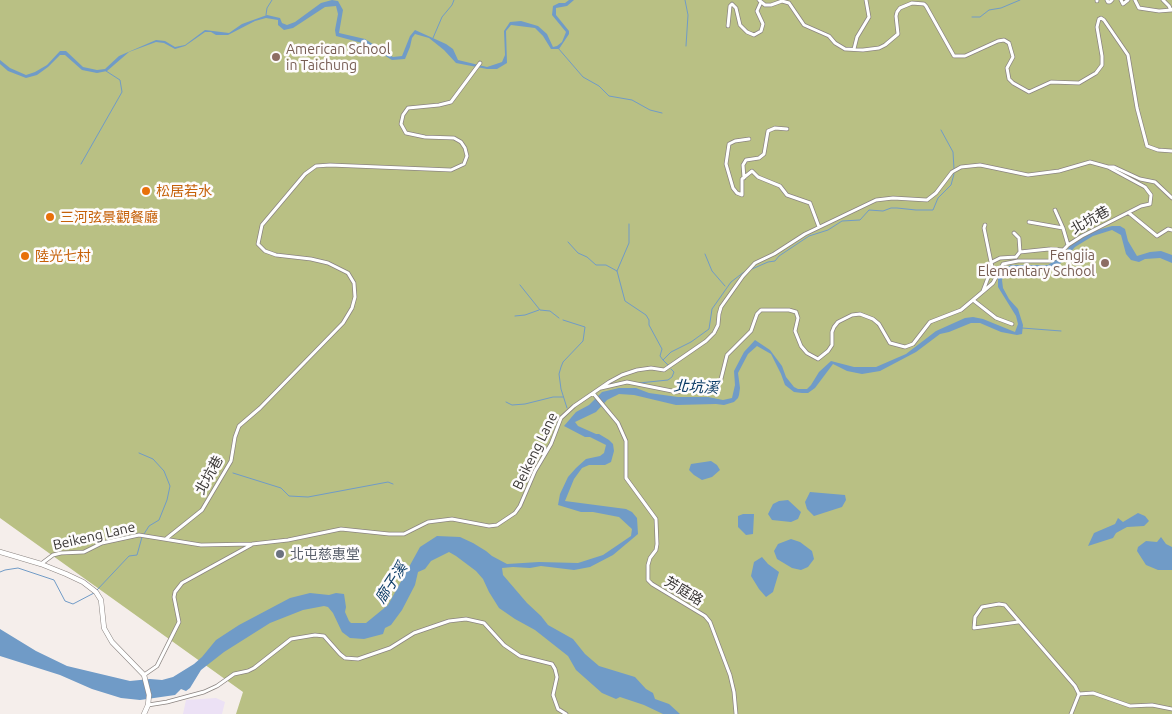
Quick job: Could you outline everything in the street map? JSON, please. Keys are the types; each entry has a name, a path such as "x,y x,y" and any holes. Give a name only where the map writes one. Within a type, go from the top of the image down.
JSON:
{"main road":[{"path":"0,552 41,564 83,582 95,591 101,600 104,628 112,642 144,676 148,688 148,704 144,714"}],"street":[{"path":"854,49 857,37 869,17 866,0"},
{"path":"1108,0 1110,2 1112,0"},
{"path":"1121,0 1123,4 1128,0"},
{"path":"1135,0 1138,8 1159,11 1171,10 1163,0"},
{"path":"728,26 730,6 732,4 736,8 740,25 754,35 761,30 763,24 757,10 760,1 765,5 771,5 782,1 789,3 804,24 829,36 839,46 846,49 871,49 885,46 898,34 896,16 900,8 912,3 924,4 954,56 965,56 998,41 1004,40 1009,43 1013,57 1007,68 1009,78 1013,83 1029,92 1051,82 1059,81 1071,84 1079,82 1096,72 1102,65 1097,27 1101,18 1128,56 1137,108 1147,146 1158,150 1172,151"},
{"name":"北坑巷","path":"166,538 202,510 231,461 239,426 260,408 348,317 352,308 355,297 354,283 348,273 328,263 276,255 264,251 258,244 262,225 304,174 316,166 330,164 451,170 464,164 467,156 461,142 454,138 406,133 401,124 403,115 408,108 451,102 480,63"},
{"path":"744,178 743,165 746,160 759,158 764,154 768,130 775,128 787,129"},
{"path":"750,139 735,140 729,144 726,164 736,193 742,195 742,180 752,170 758,177 780,186 787,194 810,203 819,227"},
{"name":"Beikeng Lane","path":"41,564 53,555 84,552 102,543 139,535 201,545 252,544 288,540 341,529 404,534 428,522 452,519 489,526 497,525 515,513 520,506 535,471 552,444 561,418 574,406 622,375 650,368 664,370 706,341 714,333 718,325 722,307 743,276 755,263 819,227 876,200 894,198 927,200 936,193 952,172 961,167 980,164 1028,174 1059,171 1090,162 1108,167 1114,166 1140,179 1155,182 1172,198"},
{"name":"北坑巷","path":"601,388 627,382 677,392 715,385 721,379 727,355 751,330 757,314 761,310 789,310 796,312 798,318 795,331 802,346 807,353 818,359 832,345 834,327 838,322 852,315 866,315 873,319 879,324 890,343 905,347 913,344 930,322 961,310 983,292 992,283 1003,264 1018,261 1049,261 1056,258 1068,245 1082,236 1141,206 1150,204 1152,199 1150,191 1108,167"},
{"path":"1055,210 1068,245"},
{"path":"1129,212 1157,236 1168,229 1172,230"},
{"path":"1029,222 1063,228"},
{"path":"983,292 992,267 985,225"},
{"path":"992,262 1000,258 1016,257 1020,252 1019,238 1014,233"},
{"path":"1020,252 1049,249 1064,250"},
{"path":"973,300 996,318 1012,324"},
{"name":"芳庭路","path":"592,394 618,424 626,441 626,478 656,519 657,544 648,565 648,580 705,616 710,622 730,675 736,714"},
{"path":"144,676 157,666 179,622 174,597 175,592 182,583 252,544"},
{"path":"1018,622 974,628 977,612 982,608 987,605 999,604 1005,606 1075,686 1079,694 1071,714"},
{"path":"148,704 167,702 204,692 217,686 234,674 254,668 291,639 315,635 324,636 345,658 358,659 390,648 414,633 449,621 466,619 484,623 504,644 520,656 552,664 557,677 553,695 558,709 566,714"},
{"path":"1079,694 1093,693 1130,706 1152,705 1172,709"}],"shaded area":[{"path":"216,698 225,702 222,714 183,714 186,700"}],"green space":[{"path":"0,0 1172,0 1172,714 236,714 243,692 0,518"}],"water":[{"path":"332,0 338,1 343,10 339,33 365,39 393,57 402,56 410,36 415,30 446,44 453,49 458,60 487,67 502,62 505,55 504,31 510,22 521,21 538,26 547,34 553,47 557,46 562,42 566,32 552,15 553,6 574,0 567,6 556,8 556,15 569,31 559,49 551,49 543,36 535,28 511,25 506,31 507,63 497,69 456,63 429,38 415,34 405,59 392,60 366,44 336,36 335,30 338,14 336,6 325,7 293,28 284,30 278,25 278,20 266,18 255,21 228,35 216,35 211,32 205,32 185,46 175,49 164,43 156,42 129,52 107,71 97,73 82,70 65,55 60,55 37,75 26,78 8,71 0,64 0,60 10,68 26,75 47,65 60,51 66,51 83,67 97,70 105,69 119,56 156,40 165,41 175,47 185,45 205,30 229,33 242,24 267,15 280,18 282,23 287,25 295,22 321,3"},
{"path":"1112,226 1120,226 1125,229 1128,241 1137,256 1161,251 1172,255 1172,263 1160,258 1145,259 1139,262 1131,260 1126,254 1121,235 1112,230 1093,236 1075,247 1059,265 1048,270 1015,267 1005,272 1002,280 1003,288 1009,299 1018,309 1023,325 1022,334 1001,332 980,323 971,323 940,334 916,352 880,371 862,374 847,371 833,364 815,388 808,393 794,392 785,385 771,354 757,346 748,354 738,373 740,388 738,398 734,402 724,405 676,405 634,395 619,394 607,400 596,412 575,422 578,426 609,440 613,444 614,451 611,462 605,465 589,465 582,468 574,479 565,501 626,509 637,518 638,534 613,555 590,567 574,570 541,566 502,568 503,575 548,625 573,639 585,654 599,666 635,677 646,689 653,693 655,699 669,704 680,714 663,714 644,705 620,697 616,699 602,693 576,670 568,656 535,630 499,608 483,579 476,571 449,552 431,561 425,569 418,572 415,585 402,610 391,625 385,628 383,634 364,639 350,638 342,632 328,607 303,610 270,623 224,652 201,670 190,688 186,691 181,689 175,695 140,700 121,698 92,689 60,675 0,656 0,629 36,651 67,666 130,681 162,680 173,677 194,664 216,640 239,625 290,598 310,593 344,594 345,612 349,621 351,623 366,623 388,605 420,547 437,536 460,537 507,564 539,562 578,563 603,555 631,536 632,529 619,517 593,512 581,512 558,505 560,494 568,477 586,459 600,456 604,453 606,445 564,426 576,412 589,405 602,392 619,388 636,388 649,393 678,397 708,397 723,400 732,398 735,385 734,371 744,352 755,340 770,350 794,387 807,389 819,372 831,361 854,367 876,367 906,354 936,331 965,318 983,319 1015,332 1018,324 1016,316 998,287 998,278 1002,270 1011,265 1048,265 1063,255 1070,246 1094,231"},
{"path":"711,461 720,470 712,477 702,480 689,470 691,464"},
{"path":"810,492 845,495 846,500 842,507 814,516 807,509 805,502"},
{"path":"788,500 801,512 798,519 791,522 772,520 768,514 773,504"},
{"path":"1138,513 1145,516 1149,521 1144,526 1127,527 1116,533 1113,538 1088,546 1094,533 1115,524 1118,518 1123,522"},
{"path":"754,514 753,534 746,535 738,527 738,516"},
{"path":"1161,537 1166,544 1172,547 1172,570 1158,570 1146,565 1137,551 1138,547 1146,541 1157,542"},
{"path":"791,539 800,542 812,551 814,559 808,567 801,570 792,568 777,559 774,551 778,544"},
{"path":"762,557 779,572 773,592 766,597 751,576 754,562"}],"waterway":[{"path":"266,15 267,8 272,0"},
{"path":"433,38 442,17 454,0"},
{"path":"685,0 688,15 686,46"},
{"path":"972,17 980,17 989,10 1001,8 1020,0"},
{"path":"558,48 583,77 599,86 609,96 632,100 650,110 662,113"},
{"path":"81,164 122,92 120,80 106,71"},
{"path":"941,130 953,152 954,169"},
{"path":"752,269 775,261 779,256 809,236 828,230 842,221 860,220 869,210 883,211 891,208 933,210 938,198 951,185 954,174"},
{"path":"617,271 629,243 629,224"},
{"path":"568,242 578,253 587,257 596,265 606,265 617,271 625,301 646,315 649,325 662,349 660,356 663,360"},
{"path":"705,254 712,271 725,286"},
{"path":"668,365 663,360 671,352 691,342 709,329 712,309 731,282 744,272"},
{"path":"520,285 540,310 550,311 559,318"},
{"path":"515,316 539,310"},
{"path":"563,320 585,327 583,341 563,362 559,374 567,408"},
{"path":"1022,328 1061,331"},
{"name":"北坑溪","path":"639,383 668,380 674,372 671,369"},
{"path":"506,402 512,405 525,404 553,397 563,397"},
{"path":"139,453 153,459 164,471 170,486 159,520 149,526 144,534"},
{"path":"233,473 281,488 289,496 308,497 388,482 393,484"},
{"path":"97,590 129,556 137,555 142,537"},
{"path":"0,572 18,568 54,580 65,601 73,604 94,593"}],"place":[{"name":"American School in Taichung","path":"276,57"},
{"name":"松居若水","path":"146,191"},
{"name":"三河弦景觀餐廳","path":"50,217"},
{"name":"陸光七村","path":"25,256"},
{"name":"Fengjia Elementary School","path":"1105,263"},
{"name":"北屯慈惠堂","path":"280,554"}],"water label":[{"name":"廍子溪","path":"391,583"}]}
